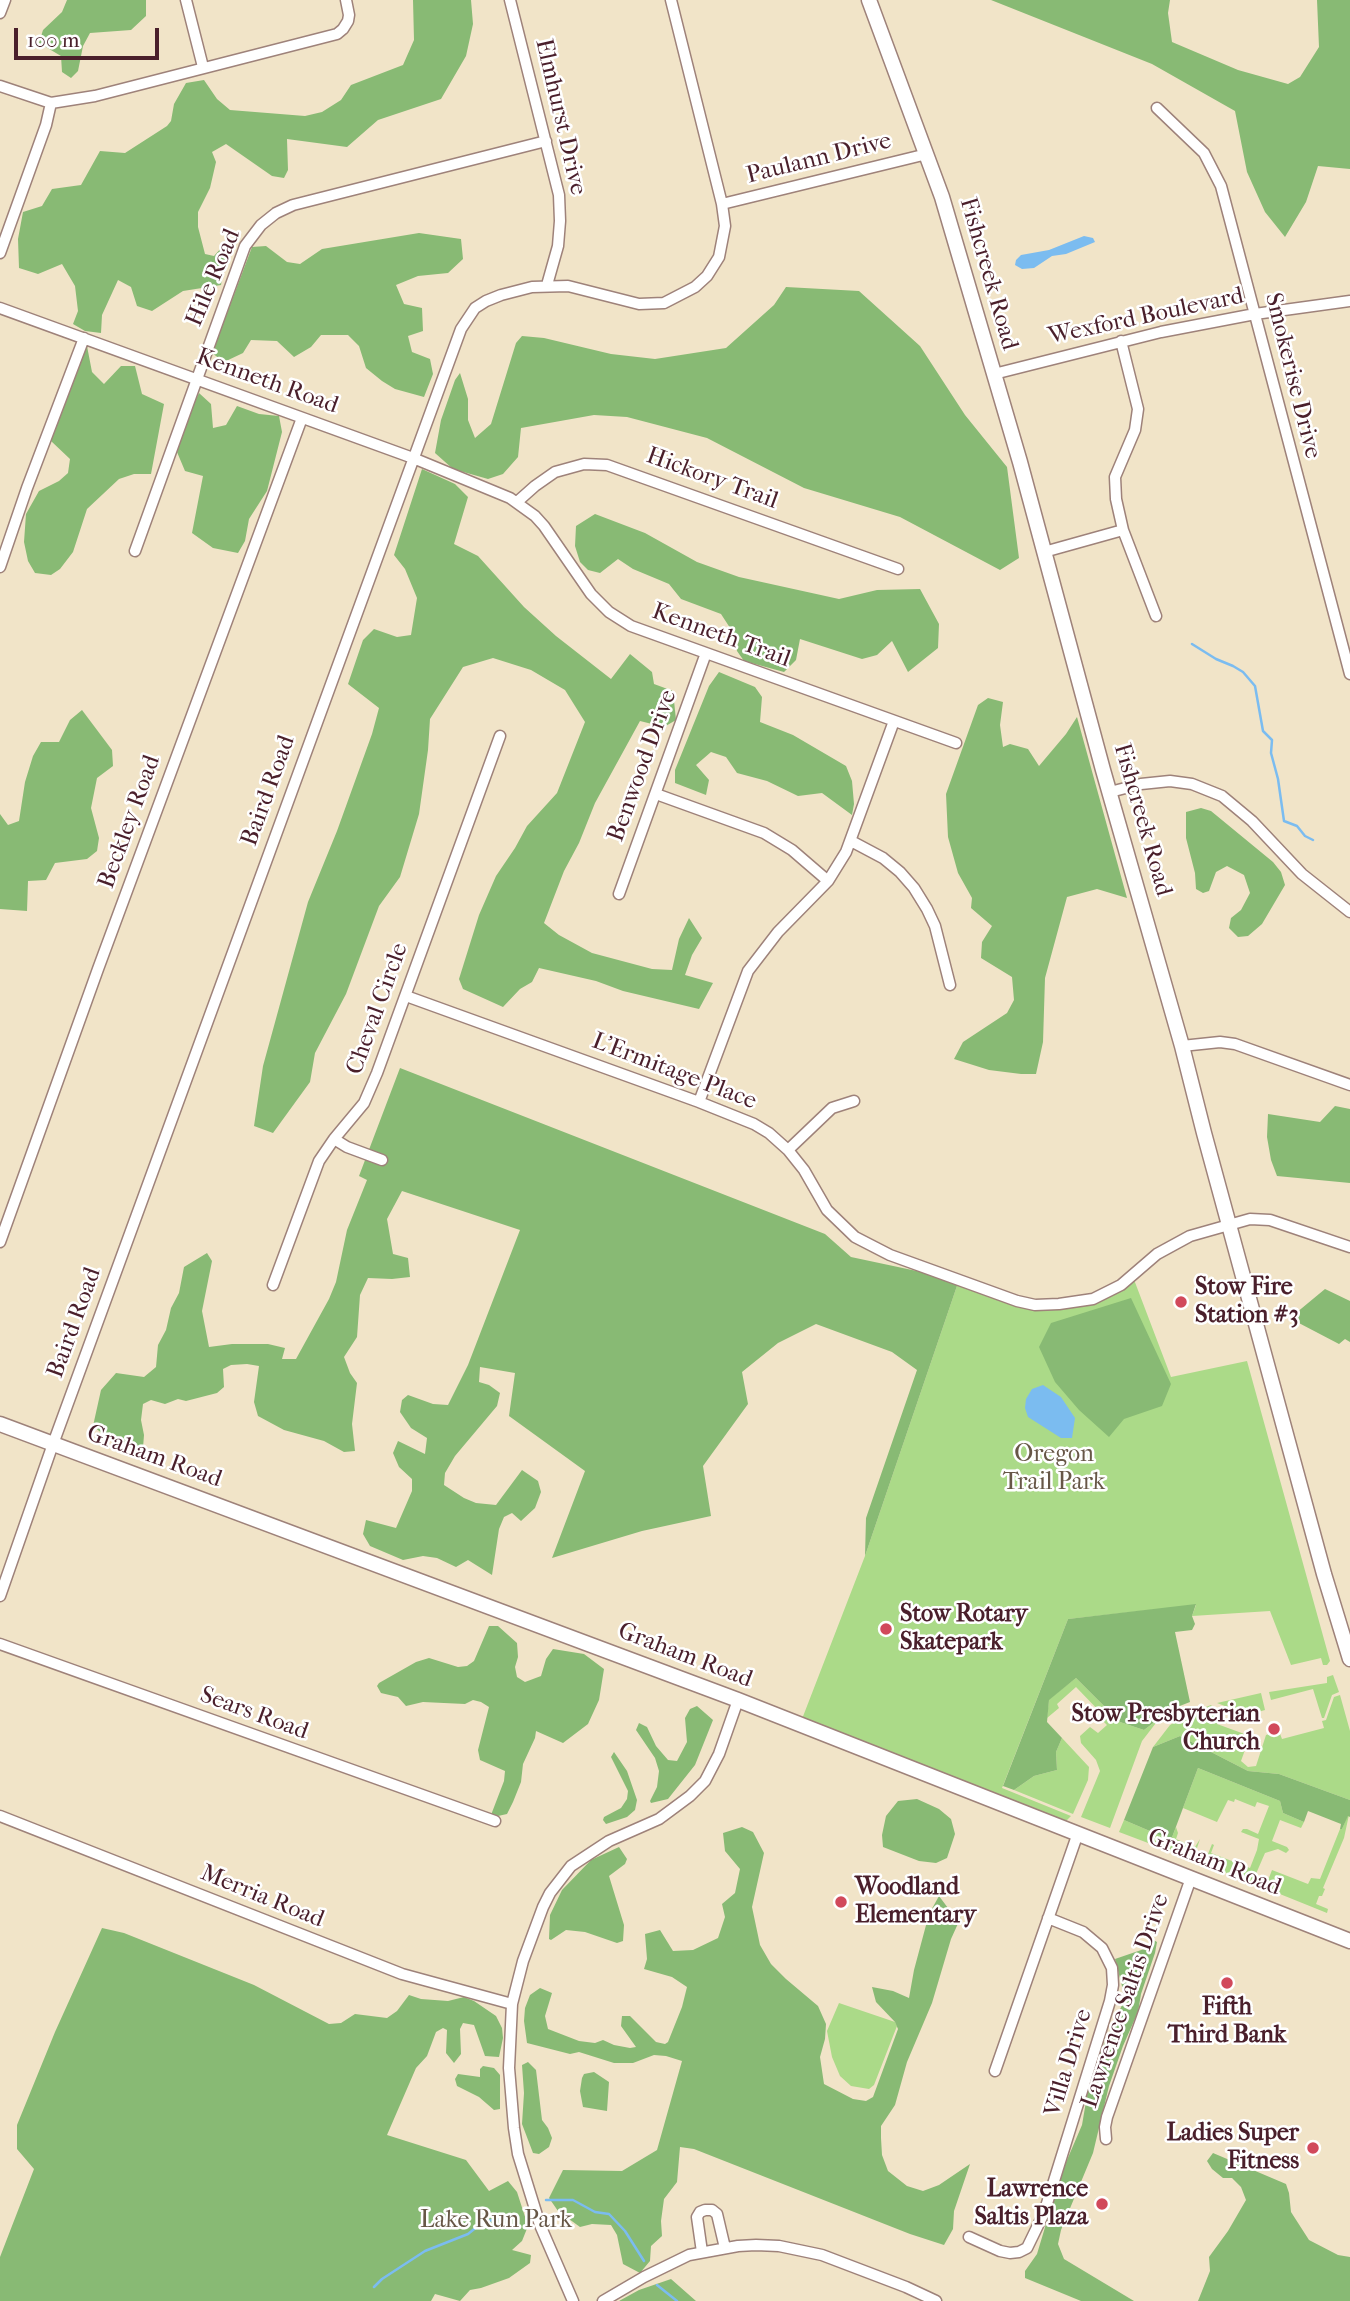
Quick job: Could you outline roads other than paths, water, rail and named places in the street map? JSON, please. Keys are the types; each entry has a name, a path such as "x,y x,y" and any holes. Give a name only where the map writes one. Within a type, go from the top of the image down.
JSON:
{"main road":[{"name":"Fishcreek Road","path":"869,0 946,209 994,374 1182,1046 1324,1574 1350,1659"},
{"name":"Graham Road","path":"0,1424 738,1700 1350,1941"}],"street":[{"path":"0,13 5,0"},
{"path":"186,0 203,67"},
{"path":"0,86 51,103 95,96 340,32 348,21 346,0"},
{"name":"Elmhurst Drive","path":"510,0 557,180 560,208 558,246 547,285"},
{"name":"Baird Road","path":"0,1596 453,347 467,317 475,309 501,295 547,285 591,291 639,304 673,300 702,282 719,257 726,226 722,204 671,0"},
{"path":"0,253 46,125 51,103"},
{"name":"Smokerise Drive","path":"1157,108 1204,153 1214,170 1226,204 1350,671"},
{"name":"Hile Road","path":"135,551 245,246 255,231 270,217 293,205 546,141"},
{"name":"Paulann Drive","path":"722,204 927,154"},
{"name":"Wexford Boulevard","path":"994,374 1121,341 1255,314 1350,301"},
{"name":"Kenneth Road","path":"0,307 413,458 517,502"},
{"path":"0,567 84,338"},
{"path":"1121,341 1138,409 1115,477 1116,501 1123,530 1156,616"},
{"name":"Beckley Road","path":"0,1242 302,418"},
{"name":"Hickory Trail","path":"517,502 555,472 584,464 607,465 898,569"},
{"name":"Kenneth Trail","path":"517,502 544,526 582,582 609,612 631,626 956,743"},
{"path":"1044,552 1123,530"},
{"name":"Benwood Drive","path":"619,894 706,653"},
{"path":"699,1102 748,971 778,932 828,881 851,841 894,720"},
{"name":"Cheval Circle","path":"273,1285 319,1161 369,1094 500,736"},
{"path":"1110,792 1141,784 1170,781 1192,784 1222,796 1252,821 1302,874 1350,912"},
{"path":"656,794 764,833 792,850 828,881"},
{"path":"851,841 883,858 914,888 927,908 934,926 950,985"},
{"name":"L'Ermitage Place","path":"406,996 754,1124 788,1150 804,1170 827,1210 855,1237 898,1258 1035,1305 1067,1304 1093,1299 1121,1285 1170,1246 1190,1236 1250,1219 1270,1220 1350,1247"},
{"path":"1182,1046 1220,1042 1235,1044 1350,1085"},
{"path":"788,1150 832,1108 854,1101"},
{"path":"334,1139 347,1147 382,1160"},
{"name":"Sears Road","path":"0,1644 495,1821"},
{"path":"573,2301 540,2225 518,2154 514,2128 509,2068 512,2004 532,1931 550,1893 563,1875 609,1841 659,1819 705,1781 719,1755 738,1700"},
{"name":"Merria Road","path":"0,1816 402,1974 512,2004"},
{"path":"995,2071 1078,1833"},
{"name":"Lawrence Saltis Drive","path":"1106,2138 1107,2117 1191,1878"},
{"name":"Villa Drive","path":"969,2237 1010,2253 1027,2248 1044,2213 1104,2025 1113,1985 1108,1959 1097,1942 1083,1931 1048,1919"},
{"path":"702,2252 697,2217 699,2212 705,2210 717,2214 725,2248"},
{"path":"603,2301 668,2264 702,2252 756,2245 811,2252 858,2268 936,2301"}],"water":[{"path":"1084,236 1093,238 1095,242 1066,254 1052,256 1034,268 1022,269 1015,265 1021,255 1049,250"},
{"path":"1043,1385 1061,1397 1075,1418 1072,1438 1061,1438 1028,1417 1026,1399 1032,1389"}],"waterway":[{"path":"1192,644 1243,672 1255,686 1263,731 1272,740 1271,753 1284,821 1297,826 1305,836 1313,840"},
{"path":"546,2200 573,2200 595,2212 609,2214 625,2231 644,2261"},
{"path":"374,2287 425,2251 468,2234 483,2222 516,2215"},
{"path":"657,2285 677,2301"}],"place":[{"name":"Stow Fire Station #3","path":"1181,1302"},
{"name":"Stow Rotary Skatepark","path":"886,1629"},
{"name":"Stow Presbyterian Church","path":"1274,1729"},
{"name":"Woodland Elementary","path":"841,1902"},
{"name":"Fifth Third Bank","path":"1227,1983"},
{"name":"Ladies Super Fitness","path":"1313,2148"},
{"name":"Lawrence Saltis Plaza","path":"1102,2204"}],"park label":[{"name":"Oregon Trail Park","path":"1054,1469"},
{"name":"Lake Run Park","path":"496,2221"}]}
